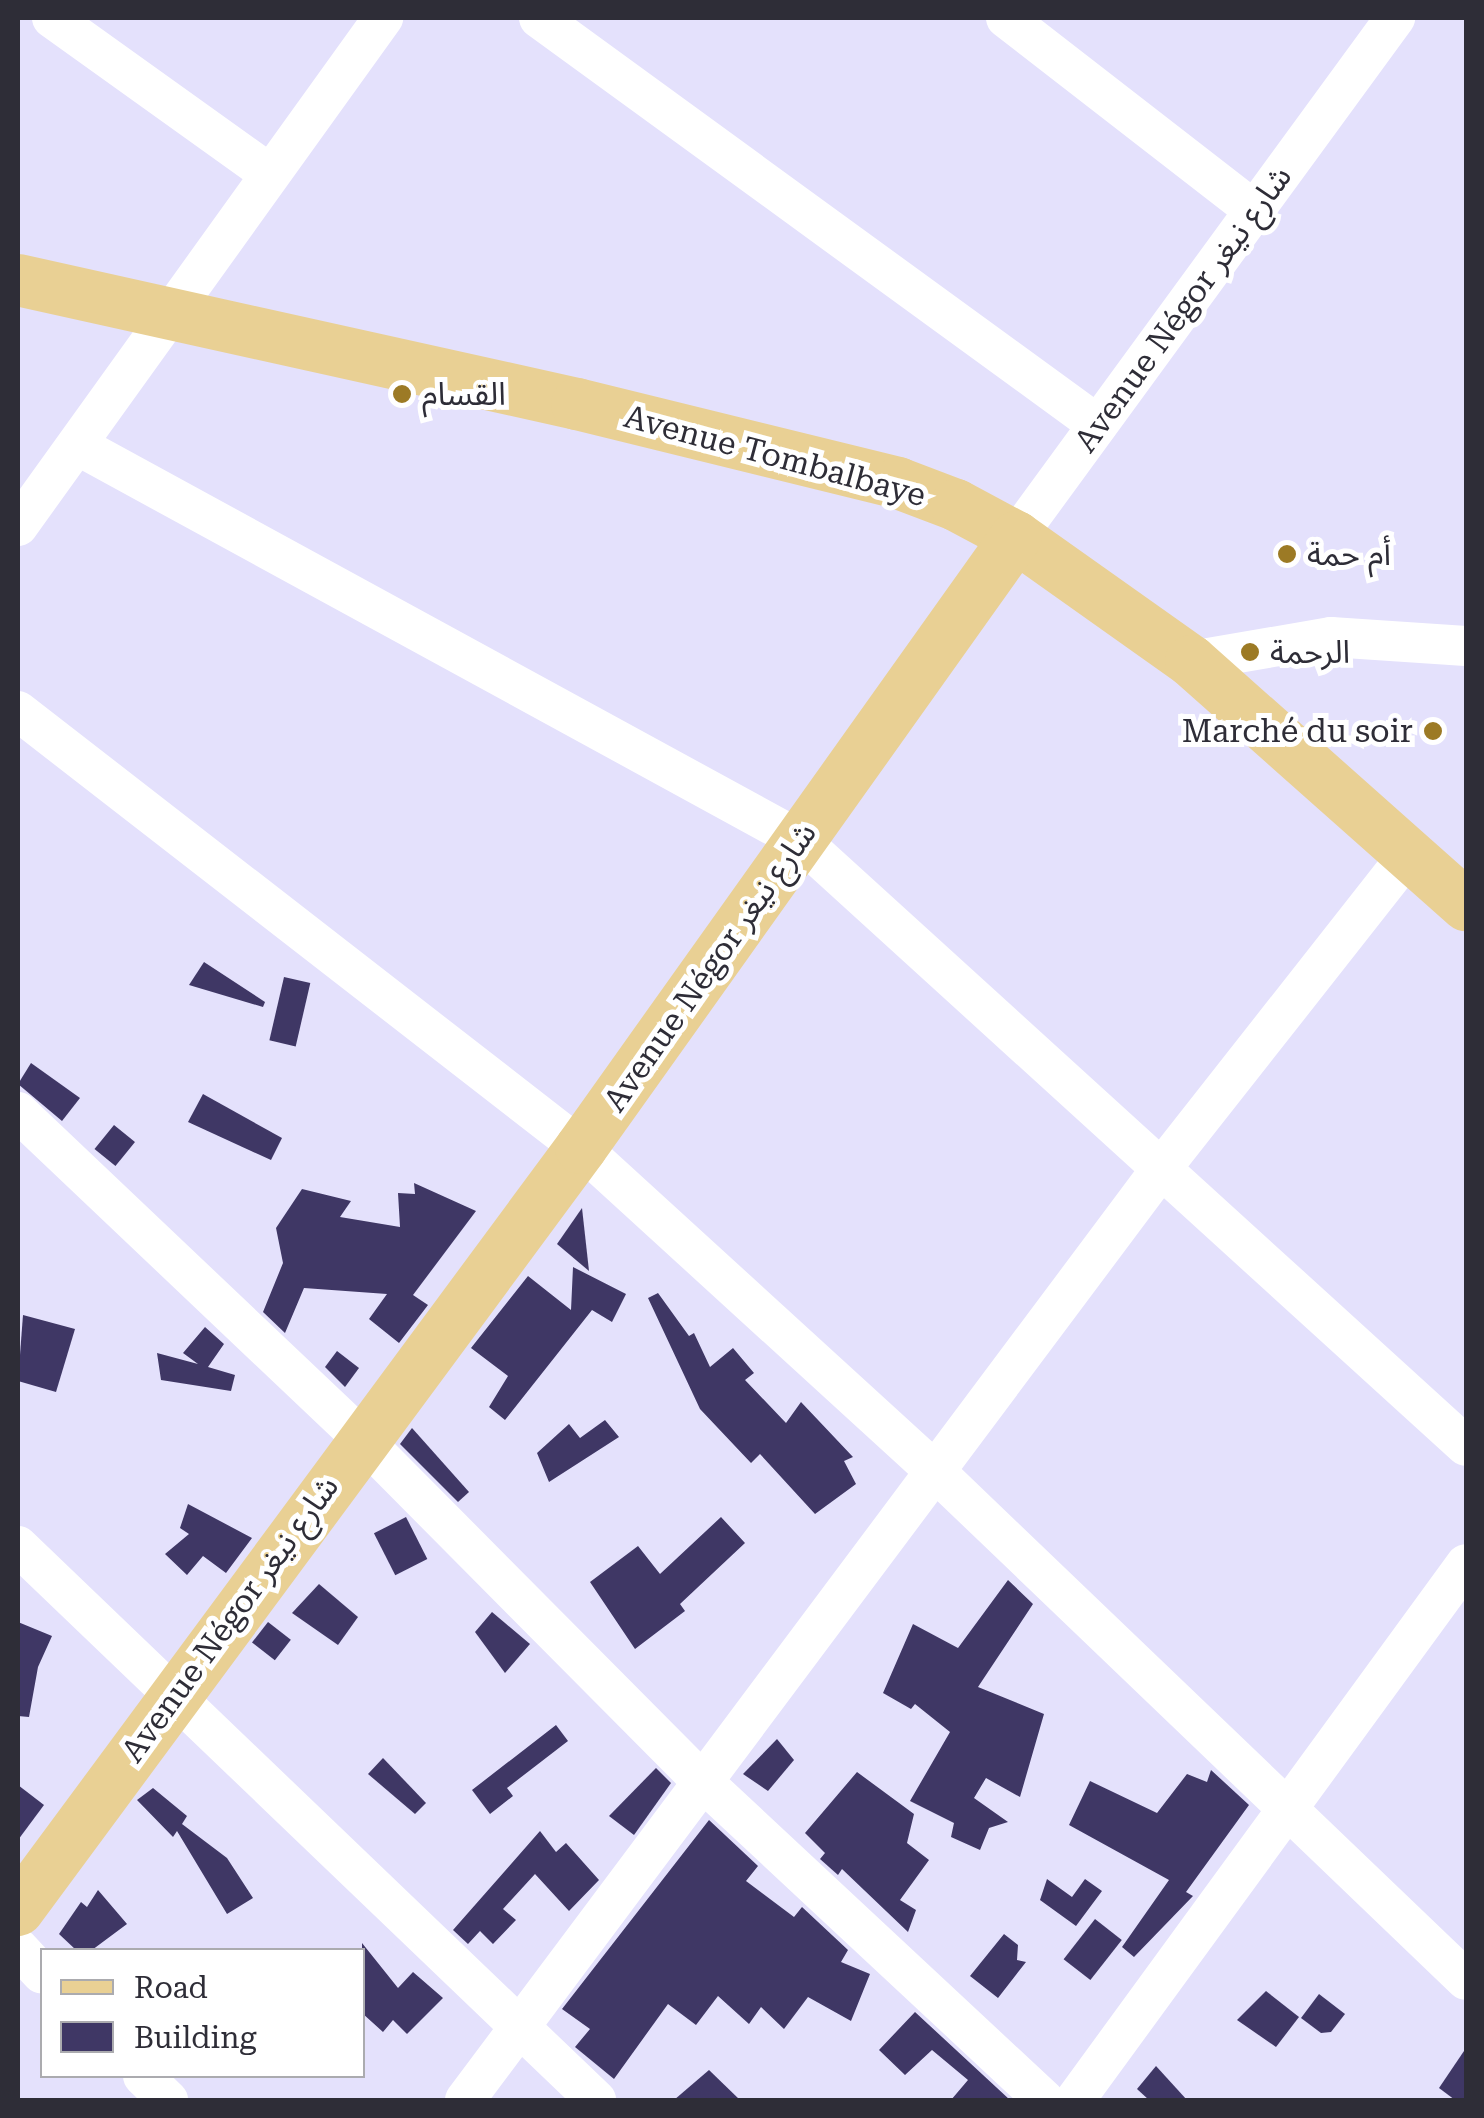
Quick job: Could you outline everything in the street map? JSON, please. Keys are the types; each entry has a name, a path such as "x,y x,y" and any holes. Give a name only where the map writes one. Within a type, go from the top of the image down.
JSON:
{"main road":[{"name":"Avenue Tombalbaye","path":"18,280 898,482 1016,537 1191,661 1411,851 1466,905"},
{"name":"Avenue Négor شارع نيغر","path":"18,1910 362,1438 581,1148 1016,537"}],"street":[{"path":"52,18 270,174"},
{"path":"18,526 383,18"},
{"path":"539,18 1098,425"},
{"path":"1006,18 1255,211"},
{"name":"Avenue Négor شارع نيغر","path":"1016,537 1395,18"},
{"path":"78,445 800,840 1466,1446"},
{"path":"1191,661 1331,637 1466,646"},
{"path":"18,711 581,1148 938,1474 1466,1980"},
{"path":"464,2100 700,1780 938,1474 1161,1169 1411,851"},
{"path":"18,1112 362,1438 700,1780 1044,2100"},
{"path":"18,1546 596,2100"},
{"path":"1076,2100 1466,1564"},
{"path":"18,1948 40,1972"},
{"path":"145,2078 168,2100"}],"building":[{"path":"204,962 265,1002 263,1007 189,985"},
{"path":"284,977 310,983 296,1046 269,1040"},
{"path":"31,1063 80,1098 62,1121 18,1084"},
{"path":"203,1094 282,1138 271,1160 188,1122"},
{"path":"114,1125 135,1142 115,1166 94,1149"},
{"path":"414,1183 476,1211 413,1295 428,1305 399,1343 369,1319 387,1294 304,1288 285,1333 263,1312 283,1263 276,1228 302,1189 351,1201 340,1217 400,1227 398,1193 415,1194"},
{"path":"582,1208 589,1271 557,1244"},
{"path":"573,1267 626,1294 612,1322 592,1310 505,1420 489,1407 508,1376 471,1348 528,1276 571,1310"},
{"path":"658,1293 689,1336 694,1333 710,1367 733,1348 754,1373 745,1380 786,1423 801,1402 853,1457 844,1461 856,1484 815,1514 760,1454 751,1463 700,1409 648,1298"},
{"path":"23,1315 75,1329 56,1392 18,1381"},
{"path":"205,1327 224,1344 208,1367 235,1375 231,1391 161,1380 157,1353 198,1364 183,1353"},
{"path":"337,1351 359,1368 345,1387 325,1367"},
{"path":"605,1420 619,1437 549,1482 537,1453 569,1424 580,1438"},
{"path":"412,1428 469,1492 458,1502 400,1444"},
{"path":"188,1504 252,1538 226,1573 203,1556 187,1575 165,1554 189,1534 180,1528"},
{"path":"406,1517 427,1559 395,1575 374,1533"},
{"path":"721,1517 745,1543 680,1604 685,1611 635,1649 590,1582 638,1546 660,1574"},
{"path":"1008,1580 1033,1604 978,1687 1044,1714 1020,1797 986,1778 974,1798 1008,1822 989,1828 980,1850 951,1837 954,1823 910,1801 950,1732 915,1704 911,1709 883,1693 913,1624 958,1648"},
{"path":"319,1584 358,1617 338,1645 292,1613"},
{"path":"492,1612 530,1644 505,1673 475,1632"},
{"path":"18,1622 52,1636 38,1667 29,1717 18,1716"},
{"path":"268,1622 291,1640 275,1660 252,1642"},
{"path":"556,1725 568,1741 507,1788 513,1796 490,1814 472,1790"},
{"path":"777,1739 794,1760 768,1791 743,1774"},
{"path":"383,1758 426,1803 415,1814 368,1774"},
{"path":"656,1768 671,1783 634,1835 609,1816"},
{"path":"1211,1770 1249,1805 1186,1892 1193,1896 1134,1957 1122,1947 1169,1880 1069,1825 1090,1781 1157,1813 1187,1774 1207,1782"},
{"path":"857,1772 914,1814 907,1843 929,1860 900,1900 916,1910 908,1932 842,1869 838,1875 820,1859 825,1853 805,1833"},
{"path":"18,1785 44,1805 18,1840"},
{"path":"153,1788 187,1816 182,1824 227,1858 253,1898 227,1914 177,1831 173,1837 137,1800"},
{"path":"709,1820 758,1866 746,1881 794,1917 802,1907 848,1950 841,1962 870,1974 851,2021 808,1997 784,2029 761,2007 749,2024 718,1996 696,2025 668,2004 614,2079 575,2047 590,2029 562,2009"},
{"path":"540,1831 556,1852 566,1843 599,1880 569,1911 535,1874 503,1909 516,1920 493,1944 480,1931 468,1944 453,1930"},
{"path":"1047,1879 1072,1897 1085,1879 1102,1891 1076,1926 1040,1900"},
{"path":"98,1890 127,1924 95,1948 74,1948 59,1934 81,1902 87,1907"},
{"path":"1095,1919 1122,1940 1090,1980 1064,1959"},
{"path":"1004,1934 1018,1945 1017,1960 1026,1962 998,1998 970,1976"},
{"path":"362,1943 398,1988 413,1972 443,1998 407,2034 393,2020 383,2032 365,2016"},
{"path":"1266,1991 1299,2017 1276,2047 1237,2020"},
{"path":"1319,1994 1345,2014 1331,2032 1321,2033 1301,2018"},
{"path":"915,2012 1010,2100 951,2100 968,2080 932,2050 905,2075 879,2050"},
{"path":"1466,2048 1466,2100 1455,2100 1439,2088"},
{"path":"1156,2066 1187,2100 1149,2100 1137,2089"},
{"path":"709,2070 740,2100 674,2100"}],"place":[{"name":"القسام","path":"402,394"},
{"name":"أم حمة","path":"1287,554"},
{"name":"الرحمة","path":"1250,652"},
{"name":"Marché du soir","path":"1433,731"}]}
